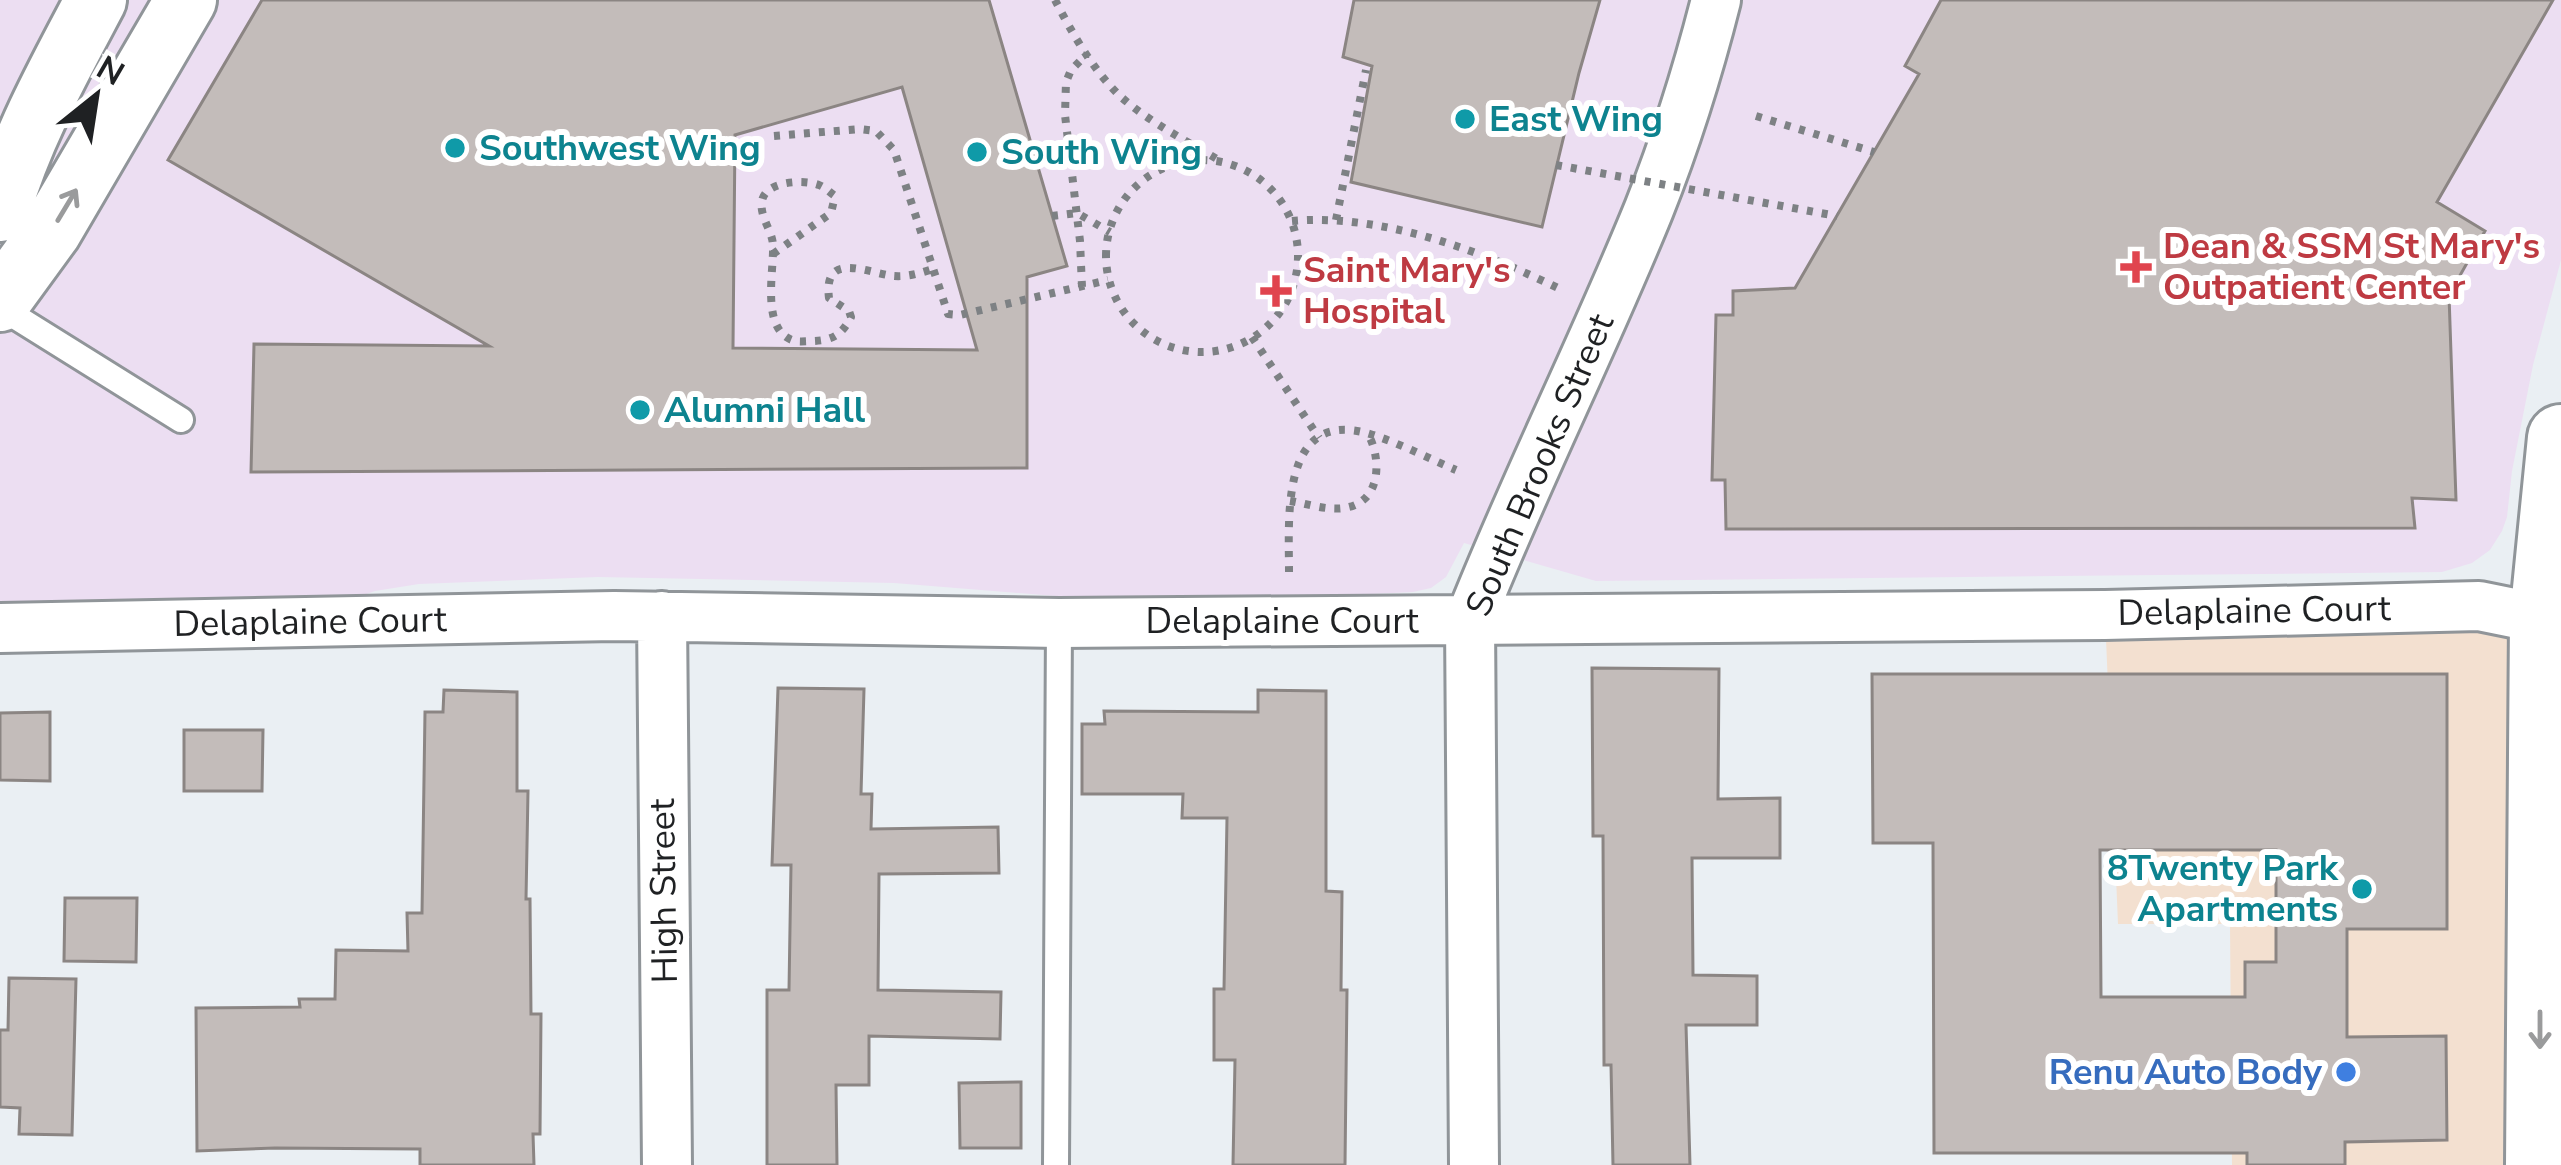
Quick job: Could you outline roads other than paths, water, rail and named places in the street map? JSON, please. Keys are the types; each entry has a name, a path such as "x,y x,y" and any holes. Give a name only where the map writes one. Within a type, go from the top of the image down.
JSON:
{"main road":[{"path":"2539,1165 2561,438"}],"street":[{"path":"0,211 48,90 96,0"},
{"path":"0,304 51,231 186,0"},
{"name":"South Brooks Street","path":"1474,1165 1470,620 1650,207 1693,84 1716,0"},
{"name":"Delaplaine Court","path":"0,628 662,616 1059,622 1470,620 2128,615 2465,606 2552,624"},
{"name":"High Street","path":"662,616 667,1165"}],"lane":[{"path":"0,304 181,420"},
{"path":"1056,1165 1059,622"}],"place":[{"name":"East Wing","path":"1465,119"},
{"name":"Southwest Wing","path":"455,148"},
{"name":"South Wing","path":"977,152"},
{"name":"Dean & SSM St Mary's Outpatient Center","path":"2136,267"},
{"name":"Saint Mary's Hospital","path":"1276,291"},
{"name":"Alumni Hall","path":"640,410"},
{"name":"8Twenty Park Apartments","path":"2362,889"},
{"name":"Renu Auto Body","path":"2346,1072"}]}
